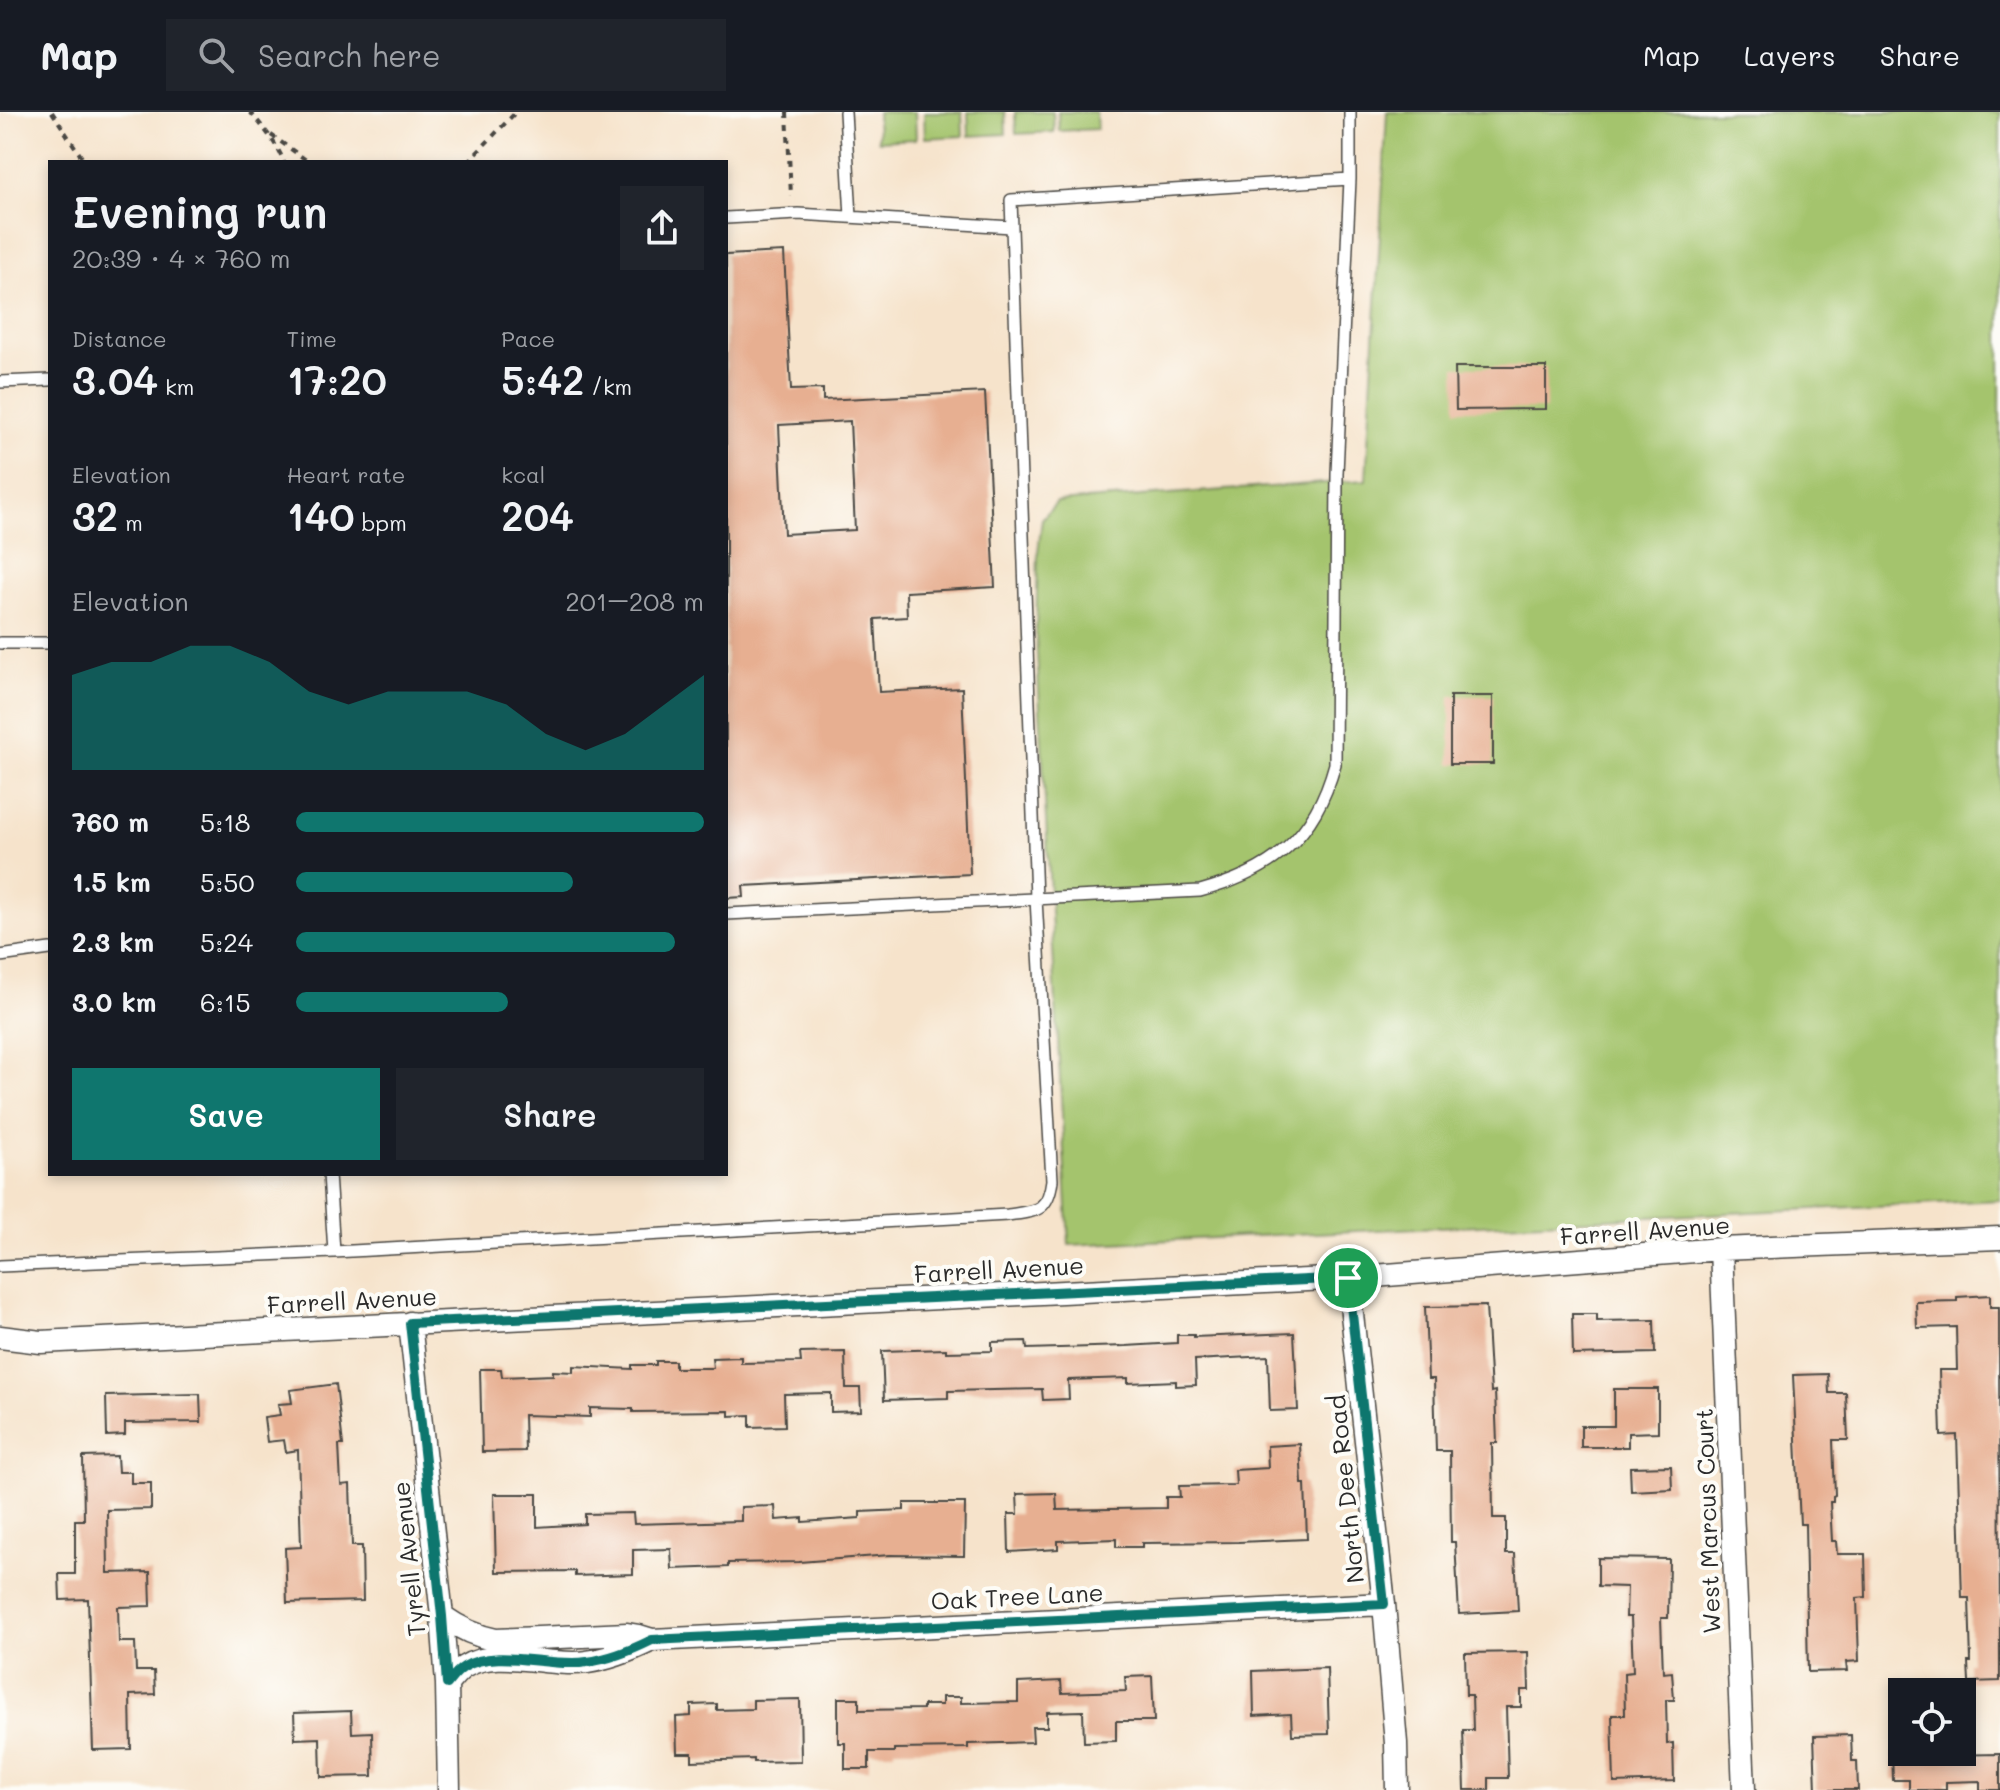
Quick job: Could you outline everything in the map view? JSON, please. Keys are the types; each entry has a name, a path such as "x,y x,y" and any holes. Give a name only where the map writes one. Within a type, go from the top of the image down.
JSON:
{"street":[{"name":"Farrell Avenue","path":"0,1337 41,1342 1348,1278 1721,1249 2000,1238"},
{"name":"West Marcus Court","path":"1721,1249 1744,1790"},
{"name":"North Dee Road","path":"1348,1278 1384,1604 1397,1790"},
{"name":"Tyrell Avenue","path":"410,1323 442,1616 449,1790"},
{"name":"Oak Tree Lane","path":"442,1616 461,1629 496,1640 627,1634 652,1640 1384,1604"},
{"name":"Oak Tree Lane","path":"447,1684 462,1668 474,1662 499,1658 586,1663 630,1651 652,1640"}],"lane":[{"path":"845,112 851,217"},
{"path":"728,914 1200,891 1227,884 1256,871 1283,852 1310,823 1329,788 1335,764 1337,473 1350,179 1350,112"},
{"path":"0,1266 334,1252 1008,1215 1030,1212 1043,1206 1050,1195 1052,1180 1036,899 1011,200 1350,179"},
{"path":"728,218 798,214 1012,227"},
{"path":"0,382 48,380"},
{"path":"0,643 48,643"},
{"path":"0,956 48,949"},
{"path":"329,1176 334,1252"}],"path":[{"path":"52,112 84,160"},
{"path":"250,112 283,160"},
{"path":"470,160 516,112"},
{"path":"787,112 791,196"},
{"path":"266,131 306,160"}],"green space":[{"path":"877,112 915,112 916,139 878,141"},
{"path":"924,112 962,112 963,136 925,138"},
{"path":"968,112 1005,112 1006,134 969,136"},
{"path":"1015,112 1053,112 1054,132 1016,134"},
{"path":"1058,112 1096,112 1097,129 1059,131"},
{"path":"1387,112 2000,112 2000,1200 1069,1245 1036,635 1042,519 1057,502 1366,480"}],"building":[{"path":"784,252 791,390 823,389 823,400 985,392 995,587 906,592 907,617 875,619 879,692 962,688 970,874 743,886 744,897 728,898 728,255","holes":["850,421 855,530 784,534 779,425"]},
{"path":"1455,367 1546,367 1546,409 1456,410"},
{"path":"1450,696 1493,696 1493,764 1450,764"},
{"path":"1990,1295 1990,1307 1999,1307 2000,1681 1976,1682 1976,1678 1969,1678 1969,1598 1962,1598 1957,1435 1941,1436 1939,1370 1957,1370 1956,1327 1917,1328 1916,1302 1957,1301 1957,1297"},
{"path":"1486,1306 1497,1443 1492,1443 1493,1518 1506,1518 1506,1554 1515,1554 1518,1611 1459,1614 1455,1542 1451,1542 1450,1451 1436,1451 1434,1379 1428,1379 1425,1307"},
{"path":"1572,1314 1597,1314 1597,1321 1654,1320 1655,1353 1573,1355"},
{"path":"1294,1333 1298,1410 1270,1411 1268,1356 1195,1360 1196,1385 1176,1386 1176,1381 1128,1383 1128,1378 1068,1380 1069,1399 1043,1400 1042,1389 948,1391 948,1398 884,1400 882,1351 992,1351 992,1342 1026,1341 1027,1349 1126,1346 1177,1343 1177,1335"},
{"path":"845,1352 846,1388 860,1388 861,1411 831,1412 831,1393 784,1394 785,1426 750,1427 750,1415 729,1416 729,1411 633,1412 633,1409 590,1408 590,1417 524,1415 525,1451 482,1452 480,1369 501,1369 502,1377 553,1375 553,1371 573,1372 573,1366 632,1369 632,1365 656,1365 656,1361 675,1361 675,1368 713,1368 712,1358 741,1357 741,1363 801,1362 800,1353"},
{"path":"1828,1374 1829,1393 1846,1393 1848,1440 1833,1440 1835,1495 1833,1502 1830,1502 1832,1541 1836,1541 1837,1554 1865,1554 1866,1597 1857,1598 1859,1661 1846,1662 1847,1671 1808,1672 1805,1524 1800,1524 1793,1375"},
{"path":"336,1384 343,1445 339,1445 341,1485 350,1484 352,1546 362,1546 363,1601 287,1603 285,1548 301,1547 298,1450 286,1452 284,1440 267,1442 264,1417 280,1415 278,1404 292,1403 290,1390"},
{"path":"1614,1389 1658,1389 1658,1432 1628,1433 1628,1447 1581,1447 1581,1426 1614,1426"},
{"path":"200,1394 201,1422 125,1423 125,1435 107,1436 106,1396"},
{"path":"1300,1444 1307,1539 1142,1543 1142,1547 1116,1547 1116,1539 1058,1541 1058,1549 1009,1552 1008,1514 1018,1514 1017,1494 1056,1493 1057,1510 1166,1508 1166,1497 1180,1497 1179,1486 1236,1485 1235,1470 1268,1468 1267,1446"},
{"path":"117,1456 118,1472 131,1472 131,1483 151,1483 151,1509 107,1510 108,1573 150,1572 151,1606 118,1607 119,1642 135,1642 136,1671 154,1671 155,1694 130,1695 131,1749 93,1750 88,1599 60,1600 59,1574 75,1574 75,1520 84,1520 83,1457"},
{"path":"1671,1466 1672,1489 1631,1491 1630,1467"},
{"path":"494,1494 537,1494 537,1527 585,1524 585,1514 633,1513 634,1524 741,1521 741,1507 775,1506 776,1520 803,1518 803,1522 860,1518 860,1512 904,1510 904,1503 965,1503 964,1556 890,1555 672,1569 671,1549 633,1550 633,1574 575,1576 575,1571 496,1572"},
{"path":"1598,1558 1669,1559 1668,1618 1661,1618 1663,1673 1672,1672 1674,1700 1666,1700 1667,1744 1673,1743 1674,1781 1614,1783 1612,1715 1625,1715 1624,1673 1633,1672 1631,1617 1626,1617 1627,1587 1598,1586"},
{"path":"1528,1652 1529,1690 1521,1690 1521,1707 1506,1707 1508,1778 1489,1778 1489,1790 1465,1790 1463,1730 1473,1730 1472,1695 1466,1695 1465,1653"},
{"path":"1327,1668 1329,1734 1292,1735 1291,1714 1254,1716 1253,1671"},
{"path":"1152,1676 1154,1721 1116,1721 1116,1741 1084,1742 1083,1711 1047,1712 1047,1727 1032,1727 1033,1742 869,1752 869,1769 845,1769 845,1743 838,1743 838,1698 859,1698 859,1710 923,1709 923,1705 942,1705 942,1697 961,1697 961,1703 1018,1702 1018,1683 1061,1681 1062,1693 1126,1691 1125,1677"},
{"path":"800,1699 801,1761 692,1761 692,1753 677,1753 676,1717 691,1716 691,1705 717,1704 717,1710 753,1709 753,1700"},
{"path":"351,1711 352,1733 372,1732 373,1776 321,1777 320,1738 295,1739 294,1713"},
{"path":"1851,1735 1852,1761 1857,1761 1858,1790 1816,1790 1814,1736"},
{"path":"1976,1754 2000,1754 2000,1790 1980,1790 1980,1781 1946,1782 1946,1790 1909,1790 1909,1780 1893,1780 1892,1766 1976,1766"}],"route":[{"path":"1348,1278 1384,1604 652,1640 630,1651 586,1663 499,1658 474,1662 462,1668 447,1684 410,1323 1348,1278"}]}
